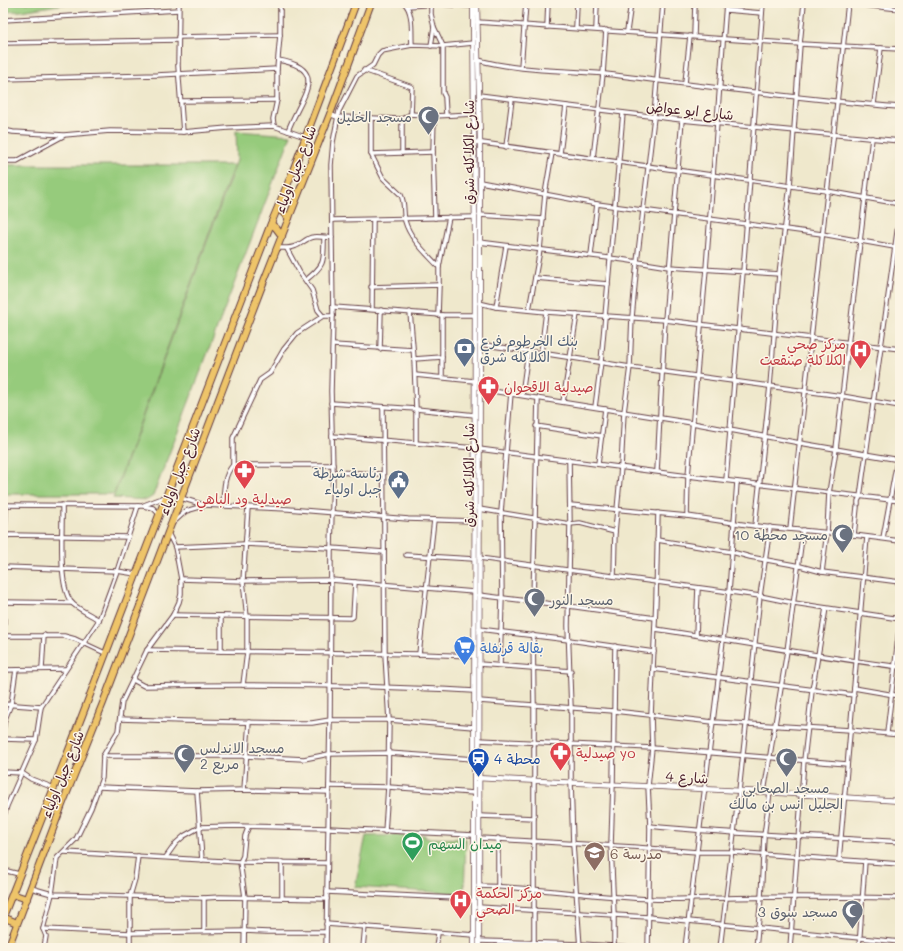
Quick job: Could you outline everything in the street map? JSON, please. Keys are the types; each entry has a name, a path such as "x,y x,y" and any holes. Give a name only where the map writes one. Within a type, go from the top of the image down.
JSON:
{"highway":[{"name":"شارع جبل اولياء","path":"3,917 160,515 356,3"},
{"name":"شارع جبل اولياء","path":"8,948 371,3"},
{"path":"278,208 289,218"},
{"path":"271,224 282,236"},
{"path":"12,894 27,899"},
{"path":"3,917 17,923"}],"street":[{"path":"179,3 179,74 183,132"},
{"path":"274,126 273,119 277,100 280,3"},
{"path":"404,3 407,6 410,18 412,45"},
{"path":"521,67 526,3"},
{"path":"547,27 548,3"},
{"path":"576,28 577,3"},
{"path":"596,30 598,3"},
{"path":"627,31 630,3"},
{"path":"614,576 615,532 624,412 630,367 632,318 654,117 663,3"},
{"path":"685,84 695,3"},
{"path":"687,516 692,423 721,87 726,3"},
{"path":"726,480 763,3"},
{"path":"755,526 770,386 779,274 786,229 804,3"},
{"path":"844,3 900,9"},
{"path":"790,529 848,3"},
{"path":"407,6 474,4"},
{"name":"شارع الكلاكله شرق","path":"474,4 477,22 479,96 474,381 479,509 474,592 474,759 479,816 479,948"},
{"name":"شارع الكلاكله شرق","path":"474,4 474,114 480,182 477,216 479,242 480,389 474,521 479,595 479,740 474,793 474,948"},
{"path":"431,5 431,14 434,27 443,46 443,94 445,97 446,115"},
{"path":"3,20 178,10"},
{"path":"726,10 762,13"},
{"path":"477,22 627,31 800,44 900,49"},
{"path":"431,46 434,27"},
{"path":"593,158 603,74 606,30"},
{"path":"3,43 280,34"},
{"path":"326,948 333,472 331,403 333,345 332,142 337,117 341,106 357,76 373,65 378,55 382,51 412,45 443,46 473,43"},
{"path":"874,104 881,48"},
{"path":"278,60 298,64 305,71 308,80 306,89 288,131"},
{"path":"478,60 521,67 603,74 838,101 900,106"},
{"path":"3,79 179,74 277,69"},
{"path":"364,70 412,87 412,114"},
{"name":"شارع ابو عواض","path":"479,96 754,128 794,130 900,141"},
{"path":"506,147 512,99"},
{"path":"181,101 277,100"},
{"path":"560,153 566,106"},
{"path":"595,407 602,362 623,113"},
{"path":"329,114 337,117 402,119 412,114 434,116 474,114"},
{"path":"434,116 433,152 435,218"},
{"path":"371,118 371,154 383,178 401,195 403,199 405,219 412,236 439,267"},
{"path":"402,119 402,153"},
{"path":"656,471 669,266 682,120"},
{"path":"3,130 64,135 110,131 183,132 274,126 305,137"},
{"path":"3,161 17,161 64,135"},
{"path":"822,572 828,493 836,449 872,138"},
{"path":"477,142 827,191 900,204"},
{"path":"371,154 433,152"},
{"path":"529,310 540,250 545,194 552,153"},
{"path":"480,182 596,204 822,234 900,248"},
{"path":"591,256 596,204"},
{"path":"854,535 900,211"},
{"path":"332,220 477,216 542,219"},
{"path":"442,377 439,267 449,217"},
{"path":"372,310 371,287 373,220"},
{"path":"277,248 287,249 297,246 308,238 314,236 324,238 332,237"},
{"path":"306,280 321,266 324,256 324,238"},
{"path":"479,242 669,266 779,274"},
{"path":"496,307 506,246"},
{"path":"287,249 312,290 318,310 323,316"},
{"path":"535,278 608,284"},
{"path":"371,287 439,286"},
{"path":"479,303 496,307 546,312 665,320 900,349"},
{"path":"333,307 440,315 475,315"},
{"path":"380,349 381,310"},
{"path":"410,312 415,375 416,443"},
{"path":"541,352 546,312"},
{"path":"563,402 577,314"},
{"path":"223,506 226,477 233,465 233,438 260,380 270,373 284,349 297,333 323,316 333,316"},
{"path":"479,344 541,352 569,358 733,382 842,396 900,406"},
{"path":"333,345 413,350"},
{"path":"522,395 528,351"},
{"path":"414,359 442,357"},
{"path":"415,375 474,381"},
{"path":"480,389 659,417 800,443 899,459"},
{"path":"500,665 502,597 501,512 511,393"},
{"path":"534,601 536,426 538,398"},
{"path":"331,403 475,415"},
{"path":"383,408 385,654 389,720 388,787 385,832"},
{"path":"598,464 605,409"},
{"path":"536,426 602,436"},
{"path":"332,436 477,448 536,457 900,502"},
{"path":"883,538 899,459 900,445"},
{"path":"570,460 568,606 572,708 571,783 573,844 580,946"},
{"path":"233,465 333,465"},
{"path":"333,472 383,474"},
{"path":"685,948 710,752 728,592 737,482"},
{"path":"143,506 167,495"},
{"path":"181,498 204,505 332,512 434,520 474,521"},
{"path":"570,504 687,516 755,526 826,532 900,541"},
{"path":"128,537 4,536 4,505 143,506 153,508 160,515"},
{"path":"62,505 62,569 64,588 72,603 99,620"},
{"path":"171,524 186,511 204,505"},
{"path":"3,819 5,806 22,773 36,740 41,707 99,620 138,506"},
{"path":"243,685 247,652 247,616 243,581 248,507"},
{"path":"479,509 535,517 570,524 580,523 615,532"},
{"path":"479,941 534,942 580,946 649,948 648,917 650,899 650,826 648,786 652,748 651,715 658,513"},
{"path":"419,654 434,520"},
{"path":"720,948 760,596 770,527"},
{"path":"764,792 800,566 804,530"},
{"path":"44,948 46,936 43,929 52,894 57,858 76,838 83,826 102,778 103,756 118,731 122,702 147,650 173,615 179,602 181,594 181,579 175,547 168,533"},
{"path":"839,860 867,537"},
{"path":"657,540 732,552 822,572 900,582"},
{"path":"175,547 246,544 384,552"},
{"path":"406,554 476,559 614,576 760,596 900,620 887,733"},
{"path":"3,567 117,571 136,574"},
{"path":"181,579 243,581 331,580 474,592"},
{"path":"173,615 352,618 356,582"},
{"path":"696,635 698,588"},
{"path":"479,595 655,618"},
{"path":"72,603 4,602 3,636 64,636 105,653"},
{"path":"790,948 797,836 807,728 817,656 826,608"},
{"path":"221,616 221,652"},
{"path":"479,629 654,652"},
{"path":"655,629 817,656 900,667"},
{"path":"42,669 44,635"},
{"path":"533,635 534,948"},
{"path":"614,947 611,846 614,784 615,646"},
{"path":"147,650 330,652 474,656"},
{"path":"479,664 570,671"},
{"path":"653,668 718,678 854,695"},
{"path":"3,670 65,669"},
{"path":"3,730 5,719 11,704 16,670"},
{"path":"133,680 144,686 388,686 474,691"},
{"path":"854,688 900,696"},
{"path":"479,701 651,715 713,722 850,730 900,735"},
{"path":"3,704 41,707"},
{"path":"120,719 249,722 389,720 474,727"},
{"path":"244,790 249,722"},
{"path":"3,739 36,740"},
{"path":"479,740 652,748 847,764"},
{"path":"103,756 246,756 304,759 329,754 388,753 474,759"},
{"path":"3,772 22,773 31,779 54,788"},
{"name":"شارع 4","path":"476,778 770,792 900,802"},
{"path":"329,786 388,787 474,793"},
{"path":"99,787 197,791 244,790 329,792"},
{"path":"197,791 202,860"},
{"path":"756,948 761,898 764,836 770,792"},
{"path":"479,816 534,818"},
{"path":"166,857 176,843 184,836 200,828 234,826 248,828 328,828 385,832 473,835"},
{"path":"650,826 700,831 734,832 764,836 797,836 900,842"},
{"path":"244,948 245,897 240,862 248,828"},
{"path":"479,838 498,838 697,852 731,852 900,864"},
{"path":"498,838 498,886"},
{"path":"64,852 240,862 328,862"},
{"path":"130,948 130,896 136,879 138,856"},
{"path":"859,948 865,861"},
{"path":"282,862 282,898"},
{"path":"3,870 19,874"},
{"path":"478,886 498,886 576,894 650,899 900,898"},
{"path":"31,888 52,894 204,898 245,897 327,899"},
{"path":"327,892 473,901"},
{"path":"204,898 204,931"},
{"path":"478,907 648,917 758,927 900,942 899,948"},
{"path":"326,924 474,935"},
{"path":"363,948 365,926"},
{"path":"43,929 130,933 204,931 326,932"},
{"path":"436,948 438,933"}],"green space":[{"path":"3,3 71,3 21,11 3,12"},
{"path":"236,131 291,135 153,496 147,500 113,498 237,160"},
{"path":"3,165 234,165 114,494 3,494"},
{"name":"ميدان السهم","path":"425,835 425,838 466,839 464,894 355,887 366,836"}],"place":[{"name":"مسجد الخليل","path":"428,136"},
{"name":"بنك الخرطوم فرع الكلاكله شرق","path":"465,368"},
{"name":"مركز صحي الكلاكلة صنقعت","path":"861,370"},
{"name":"صيدلية الاقحوان","path":"488,406"},
{"name":"صيدلية ود الباهي","path":"244,490"},
{"name":"رئاسة شرطة جبل اولياء","path":"398,500"},
{"name":"مسجد محطة 10","path":"843,554"},
{"name":"مسجد النور","path":"534,618"},
{"name":"بقالة قرنفلة","path":"465,666"},
{"name":"صيدلية yo","path":"560,772"},
{"name":"مسجد الاندلس مربع 2","path":"185,774"},
{"name":"محطة 4","path":"479,778"},
{"name":"مسجد الصحابي الجليل انس بن مالك","path":"786,778"},
{"name":"ميدان السهم","path":"413,862"},
{"name":"مدرسة 6","path":"595,872"},
{"name":"مركز الحكمة الصحي","path":"461,920"},
{"name":"مسجد سوق 3","path":"853,930"}]}
